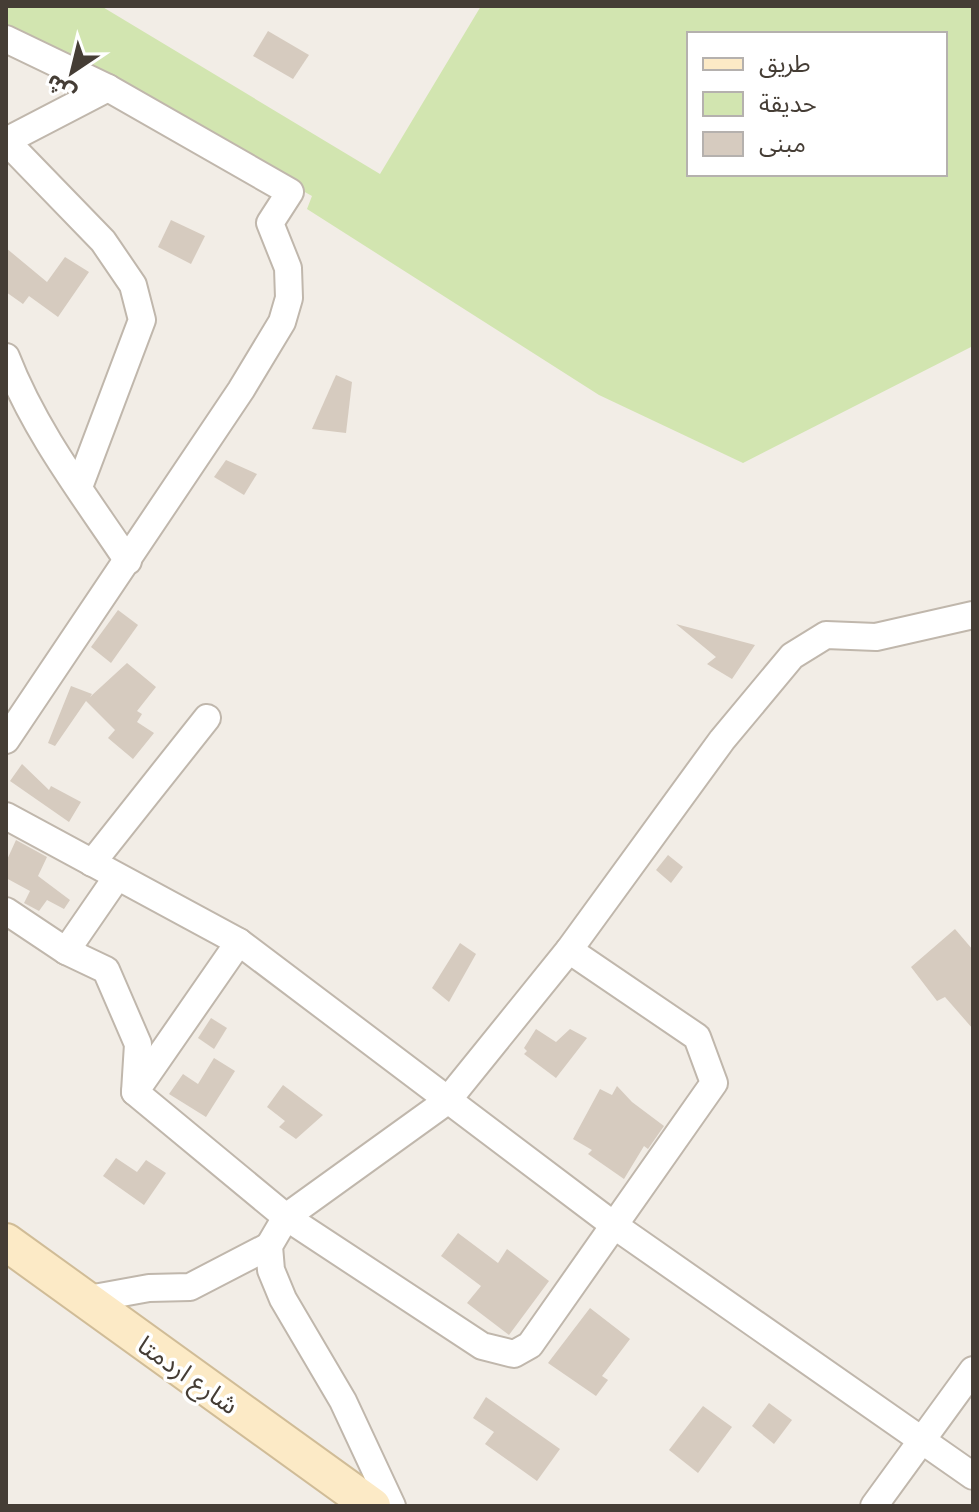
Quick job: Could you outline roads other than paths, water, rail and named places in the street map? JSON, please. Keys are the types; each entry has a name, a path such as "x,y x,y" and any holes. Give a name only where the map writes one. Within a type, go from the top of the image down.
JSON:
{"main road":[{"name":"شارع اردمتا","path":"6,1242 372,1506"}],"street":[{"path":"6,39 108,88 290,192 270,223 288,268 289,298 282,322 128,561 6,740"},
{"path":"79,487 142,320 133,285 103,241 6,141 108,88"},
{"path":"6,357 22,399 128,561"},
{"path":"83,1300 149,1288 190,1287 269,1246 286,1217 447,1101 569,950 722,740 792,656 826,635 876,637 957,622 973,615"},
{"path":"92,863 207,718"},
{"path":"6,816 239,942 447,1101 560,1181 615,1226 973,1476"},
{"path":"66,951 117,877"},
{"path":"6,911 66,951 106,970 138,1044 135,1092"},
{"path":"135,1092 239,942"},
{"path":"135,1092 286,1217 482,1346 514,1354 530,1345 714,1083 697,1037 569,950"},
{"path":"269,1246 271,1270 283,1299 343,1401 392,1506"},
{"path":"874,1506 973,1370"}]}
